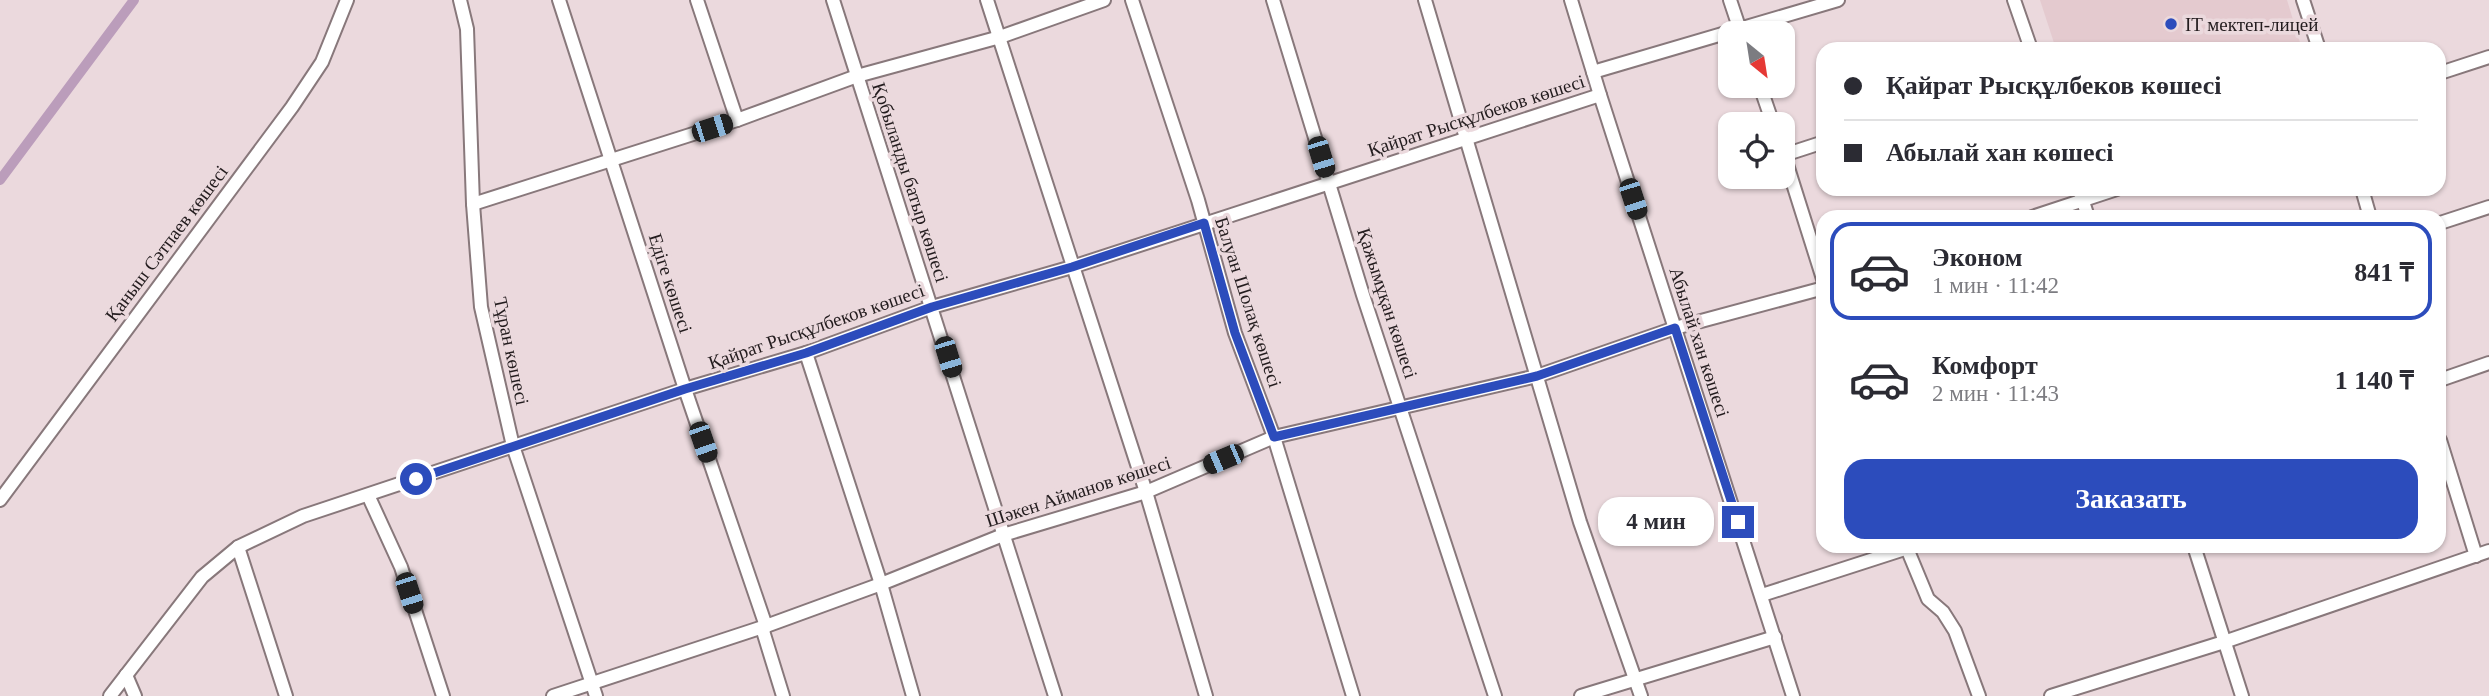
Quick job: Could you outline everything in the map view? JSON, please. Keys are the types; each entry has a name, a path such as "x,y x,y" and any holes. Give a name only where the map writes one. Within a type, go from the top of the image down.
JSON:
{"street":[{"name":"Қаныш Сәтпаев көшесі","path":"0,500 292,107 323,62 347,0"},
{"name":"Тұран көшесі","path":"460,0 467,29 473,204 481,307 513,446 595,690"},
{"name":"Едіге көшесі","path":"559,0 685,389 766,626 763,631 783,696"},
{"path":"697,0 737,120"},
{"name":"Қобыланды батыр көшесі","path":"833,0 1055,696"},
{"path":"987,0 1146,492 1206,696"},
{"path":"473,204 737,120 857,76 1000,37 1104,0"},
{"name":"Балуан Шолақ көшесі","path":"1132,0 1204,223 1235,333 1274,437 1353,696"},
{"name":"Қажымұқан көшесі","path":"1273,0 1329,183 1495,696"},
{"path":"1425,0 1580,522 1642,696"},
{"name":"Абылай хан көшесі","path":"1571,0 1793,696"},
{"path":"1730,0 1737,21"},
{"path":"1772,21 1838,0"},
{"path":"2014,0 2029,42"},
{"path":"2303,0 2317,42"},
{"path":"1593,72 1718,37"},
{"path":"2446,72 2489,57"},
{"name":"Қайрат Рысқұлбеков көшесі","path":"110,696 202,577 238,547 303,516 685,389 806,353 932,307 1072,267 1600,95"},
{"path":"1795,151 1816,144"},
{"path":"1795,189 1816,256"},
{"path":"2047,210 2078,196"},
{"path":"2446,221 2489,207"},
{"name":"Шәкен Айманов көшесі","path":"553,696 595,690 881,584 1003,535 1146,492 1274,437 1537,376 1675,328 1816,290"},
{"path":"806,353 881,584 913,696"},
{"path":"2446,378 2489,363"},
{"path":"2446,459 2476,555"},
{"path":"368,495 401,567 443,696"},
{"path":"238,547 286,696"},
{"path":"2051,696 2224,642 2489,551"},
{"path":"1762,595 1891,553"},
{"path":"1911,553 1928,599 1943,612 1955,631 1979,696"},
{"path":"2196,553 2242,696"},
{"path":"1581,696 1775,637"},
{"path":"126,675 135,696"}],"shaded area":[{"name":"IT мектеп-лицей","path":"2040,0 2287,0 2300,42 2054,42"}],"waterway":[{"path":"0,180 134,0"}],"place":[{"name":"IT мектеп-лицей","path":"2171,24"}],"route":[{"path":"416,479 685,389 806,353 932,307 1072,267 1204,223 1235,333 1274,437 1537,376 1675,328 1738,522"}]}
